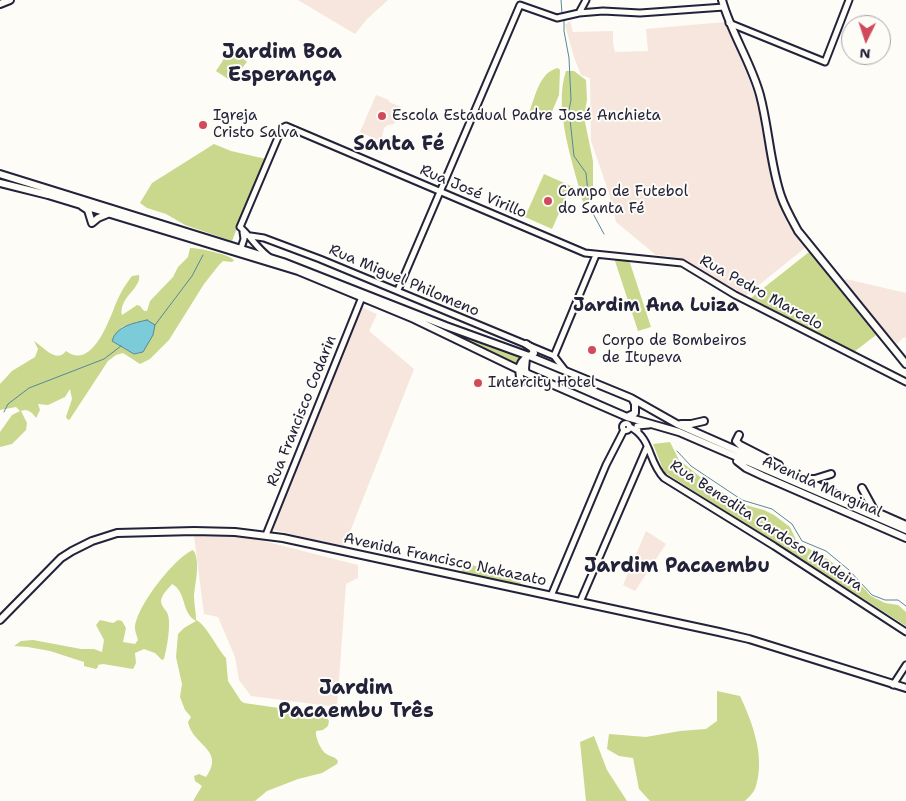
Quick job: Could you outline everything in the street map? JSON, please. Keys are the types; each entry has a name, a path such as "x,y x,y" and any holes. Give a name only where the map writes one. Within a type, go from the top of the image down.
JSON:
{"main road":[{"path":"0,4 10,0"},
{"path":"723,3 729,23 751,69 760,95 781,198 792,221 798,231 906,364"},
{"path":"0,174 241,248 336,281 446,326 565,370 633,400 677,424 906,525"},
{"path":"0,183 110,213 298,272 414,319 519,370 627,417 678,432 730,456 906,530"},
{"path":"82,205 88,210 92,223 110,213"},
{"path":"521,382 520,364 534,353 534,350 526,344"},
{"path":"526,373 528,357"},
{"path":"627,417 635,412 633,400"},
{"path":"677,424 691,424 704,421"},
{"path":"739,435 736,441 740,445 778,464 800,478 815,479 831,474"},
{"name":"Avenida Marginal","path":"730,456 746,468 763,476 906,538"},
{"path":"862,488 874,510"},
{"name":"Avenida Francisco Nakazato","path":"0,620 61,558 72,550 105,535 130,532 235,532 266,535 749,639 906,688"}],"street":[{"path":"579,13 586,0"},
{"path":"729,23 825,62 849,0"},
{"path":"398,290 520,5 557,18 579,13 603,11 640,13 723,3"},
{"path":"734,34 747,30"},
{"name":"Rua José Virillo","path":"246,234 240,227 282,128 286,126 585,253 596,255"},
{"path":"241,248 246,234 260,250 272,258"},
{"name":"Rua Miguel Philomeno","path":"246,234 320,259 554,356"},
{"path":"542,361 554,356 596,255"},
{"name":"Rua Pedro Marcelo","path":"596,255 633,257 682,264 737,296 906,382"},
{"name":"Rua Francisco Codarin","path":"266,535 362,297"},
{"path":"554,356 561,361 565,370"},
{"path":"551,596 606,465 627,428 638,431 639,425 656,425"},
{"name":"Rua Benedita Cardoso Madeira","path":"638,431 645,440 659,472 664,478 774,546 906,632"},
{"path":"580,602 647,447"},
{"path":"893,685 906,665"}],"shaded area":[{"path":"298,0 388,0 367,19 355,34"},
{"path":"570,21 573,32 613,31 615,52 648,51 646,29 724,22 743,63 758,104 764,142 780,206 787,223 806,247 744,297 689,263 667,256 656,255 616,222 609,193 591,141 590,78 581,75 574,57 565,25"},
{"name":"Escola Estadual Padre José Anchieta","path":"376,95 401,107 394,124 384,128 381,141 360,132"},
{"path":"846,279 906,293 906,337 897,344 843,282"},
{"path":"361,307 377,314 369,331 414,369 344,547 270,529"},
{"path":"646,531 666,544 635,591 623,585"},
{"path":"194,536 244,536 358,565 358,578 346,584 337,707 251,696 239,680 235,657 218,617 204,614"}],"green space":[{"path":"231,48 247,62 231,81 216,71"},
{"path":"558,68 560,70 559,95 548,121 529,113 542,80 552,70"},
{"path":"566,71 574,71 586,80 587,100 584,117 593,161 593,197 583,202 563,119 563,86"},
{"path":"214,144 231,151 266,159 232,241 185,225 166,214 147,208 140,203 152,183"},
{"name":"Campo de Futebol do Santa Fé","path":"544,174 571,186 552,229 525,217"},
{"path":"190,248 194,248 220,254 234,260 232,262 223,261 219,265 204,284 169,340 150,359 140,364 123,353 116,355 108,361 70,419 68,420 66,417 72,399 70,389 65,397 48,405 38,404 40,410 36,418 30,412 21,411 27,423 26,430 12,444 0,447 0,432 12,415 20,411 16,407 0,410 0,384 12,371 35,357 38,349 34,341 50,353 58,356 66,351 75,355 82,355 90,351 101,336 119,297 132,276 139,275 139,280 123,303 122,315 137,305 144,311 147,311 150,301 173,277 178,267 188,257","holes":["147,320 143,352 135,354 112,341 122,327"]},
{"path":"809,252 876,335 854,352 751,298"},
{"path":"614,258 627,259 630,263 651,327 638,331"},
{"path":"455,333 521,357 515,365"},
{"path":"670,442 679,460 713,487 742,504 774,515 790,527 797,542 829,560 858,582 871,596 885,603 898,605 906,612 906,626 664,472 653,444"},
{"path":"193,550 197,560 194,596 196,620 204,626 226,658 228,681 241,701 286,709 306,719 322,717 327,718 329,721 328,726 323,730 316,731 316,736 323,751 337,759 337,764 322,773 298,779 267,791 255,801 193,801 202,786 195,781 194,776 199,774 206,777 211,768 212,760 206,748 191,730 188,722 191,717 185,710 180,697 182,684 176,657 178,634 196,621 188,613 180,592 172,584 161,601 169,619 166,649 164,659 162,660 155,653 144,649 135,653 136,663 133,669 103,664 98,665 96,669 84,666 84,662 50,651 14,646 21,641 33,640 81,649 94,649 102,652 104,640 96,625 100,620 113,623 118,620 122,621 126,628 123,642 135,644 138,640 135,628 137,619 149,596 176,563"},
{"path":"467,563 521,583 519,589 461,575 464,564"},
{"path":"717,691 740,696 749,718 759,753 758,777 755,789 745,801 650,801 639,789 633,758 619,756 607,749 609,734 646,737 706,729 717,721"},
{"path":"594,736 607,770 627,801 586,801 580,742"}],"water":[{"path":"147,320 155,325 153,335 143,352 134,354 112,341 121,329"}],"waterway":[{"path":"561,0 562,13"},
{"path":"564,21 569,58 571,100 569,110 574,156 586,173 589,203"},
{"path":"590,208 604,234"},
{"path":"155,325 192,276 203,255"},
{"path":"4,412 8,404 29,388 104,359 121,346"},
{"path":"677,451 691,466 742,500 772,509 792,524 802,541 826,551 849,570 872,595 885,600 898,600 906,606"}],"place":[{"name":"Escola Estadual Padre José Anchieta","path":"382,116"},
{"name":"Igreja Cristo Salva","path":"203,125"},
{"name":"Campo de Futebol do Santa Fé","path":"548,201"},
{"name":"Corpo de Bombeiros de Itupeva","path":"592,350"},
{"name":"Intercity Hotel","path":"478,383"}],"district":[{"name":"Jardim Boa Esperança","path":"282,64"},
{"name":"Santa Fé","path":"399,145"},
{"name":"Jardim Ana Luiza","path":"656,306"},
{"name":"Jardim Pacaembu","path":"677,567"},
{"name":"Jardim Pacaembu Três","path":"356,700"}]}
